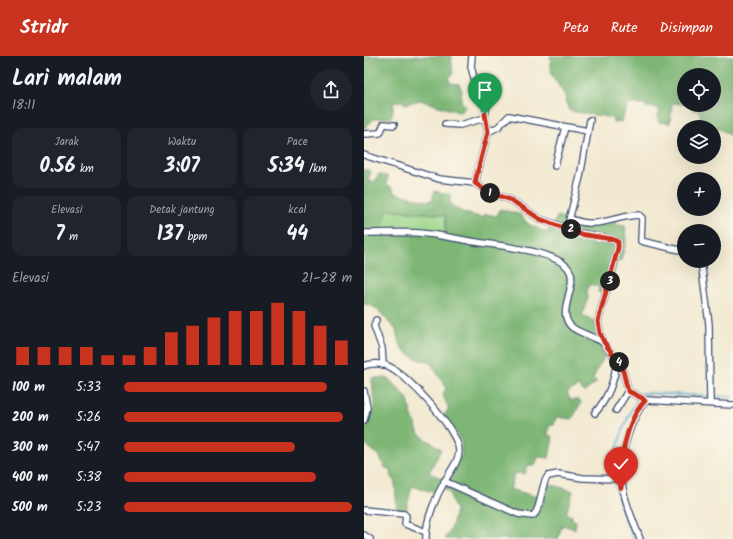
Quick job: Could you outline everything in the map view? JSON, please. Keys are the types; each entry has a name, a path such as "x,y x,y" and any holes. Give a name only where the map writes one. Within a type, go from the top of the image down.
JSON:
{"street":[{"path":"472,56 471,67 477,88 487,99 485,118 488,132 475,183"},
{"path":"488,132 498,127 509,116 588,131"},
{"path":"445,124 460,125 485,118"},
{"path":"567,228 590,120"},
{"path":"364,134 380,134 384,124 394,125"},
{"path":"555,166 565,127"},
{"path":"364,155 439,179 475,183 486,191 511,200 540,219 567,228 579,234 612,239 618,242 598,321 600,333 604,342 622,367 628,391 644,399 710,402 733,405"},
{"path":"570,219 583,224 639,216 642,218 641,241 677,249"},
{"path":"364,233 401,232 427,234 533,252 554,259 567,266 571,273 572,281 566,307 567,319 573,327 604,342"},
{"path":"701,268 710,324 710,402"},
{"path":"376,320 374,326 382,348 383,365"},
{"path":"595,413 604,402 611,389 617,359"},
{"path":"364,366 389,366 399,373 419,392 444,422 458,444 457,459 435,498 426,532 426,539"},
{"path":"364,391 367,408 364,420"},
{"path":"616,410 628,391"},
{"path":"640,539 621,488 616,479 625,441 644,399"},
{"path":"444,481 518,514 532,516 535,515 537,511 541,492 548,476 558,474 583,478 616,479"},
{"path":"364,510 404,514 406,516 405,524 426,532"},
{"path":"364,535 370,539"}],"green space":[{"path":"364,56 451,56 453,74 449,77 450,83 459,84 462,90 461,101 466,106 462,111 458,112 420,100 405,104 403,101 394,102 392,116 389,118 374,119 364,129"},
{"path":"550,56 733,56 733,139 721,130 721,120 700,120 700,112 721,112 721,68 677,68 677,103 672,103 670,123 658,122 658,108 646,107 646,104 628,104 621,122 613,122 613,118 570,111 566,103 565,95 552,75"},
{"path":"364,169 371,171 368,180 374,183 379,174 388,177 386,184 393,188 394,193 427,201 432,200 435,191 451,195 450,203 460,211 483,218 485,214 497,216 500,209 521,215 528,224 547,233 558,216 587,224 609,224 616,222 617,225 625,226 626,242 621,261 617,261 608,294 598,292 599,287 590,284 587,290 588,298 582,315 595,321 604,357 593,378 597,382 584,392 579,386 567,392 570,400 579,400 581,403 572,419 556,417 554,425 549,425 548,435 553,437 549,458 538,457 535,465 528,465 525,474 515,473 510,489 538,497 536,502 543,504 549,484 573,491 566,514 572,516 572,520 576,521 575,529 562,525 558,539 445,539 452,526 456,510 452,502 450,492 444,489 455,471 454,461 462,456 461,441 444,415 449,409 443,395 446,387 435,369 427,360 425,361 411,356 403,350 396,329 382,314 374,307 364,304","holes":["387,210 446,215 445,236 381,234"]},
{"path":"387,210 447,215 445,237 381,234"},
{"path":"372,378 388,378 408,399 411,414 419,434 441,449 429,473 442,478 436,493 412,486 406,510 397,510 395,483 392,478 391,470 384,467 380,457 364,443 364,429 374,406"}],"waterway":[{"path":"634,539 616,491 614,474 616,453 622,431 637,401 643,393 733,397"}],"route":[{"path":"485,114 488,132 475,183 478,186 493,194 511,200 521,208 540,219 567,228 579,234 612,239 618,242 618,248 598,321 598,327 604,342 620,362 624,374 625,385 628,391 645,401 640,407 625,441 621,471 621,488"}]}
